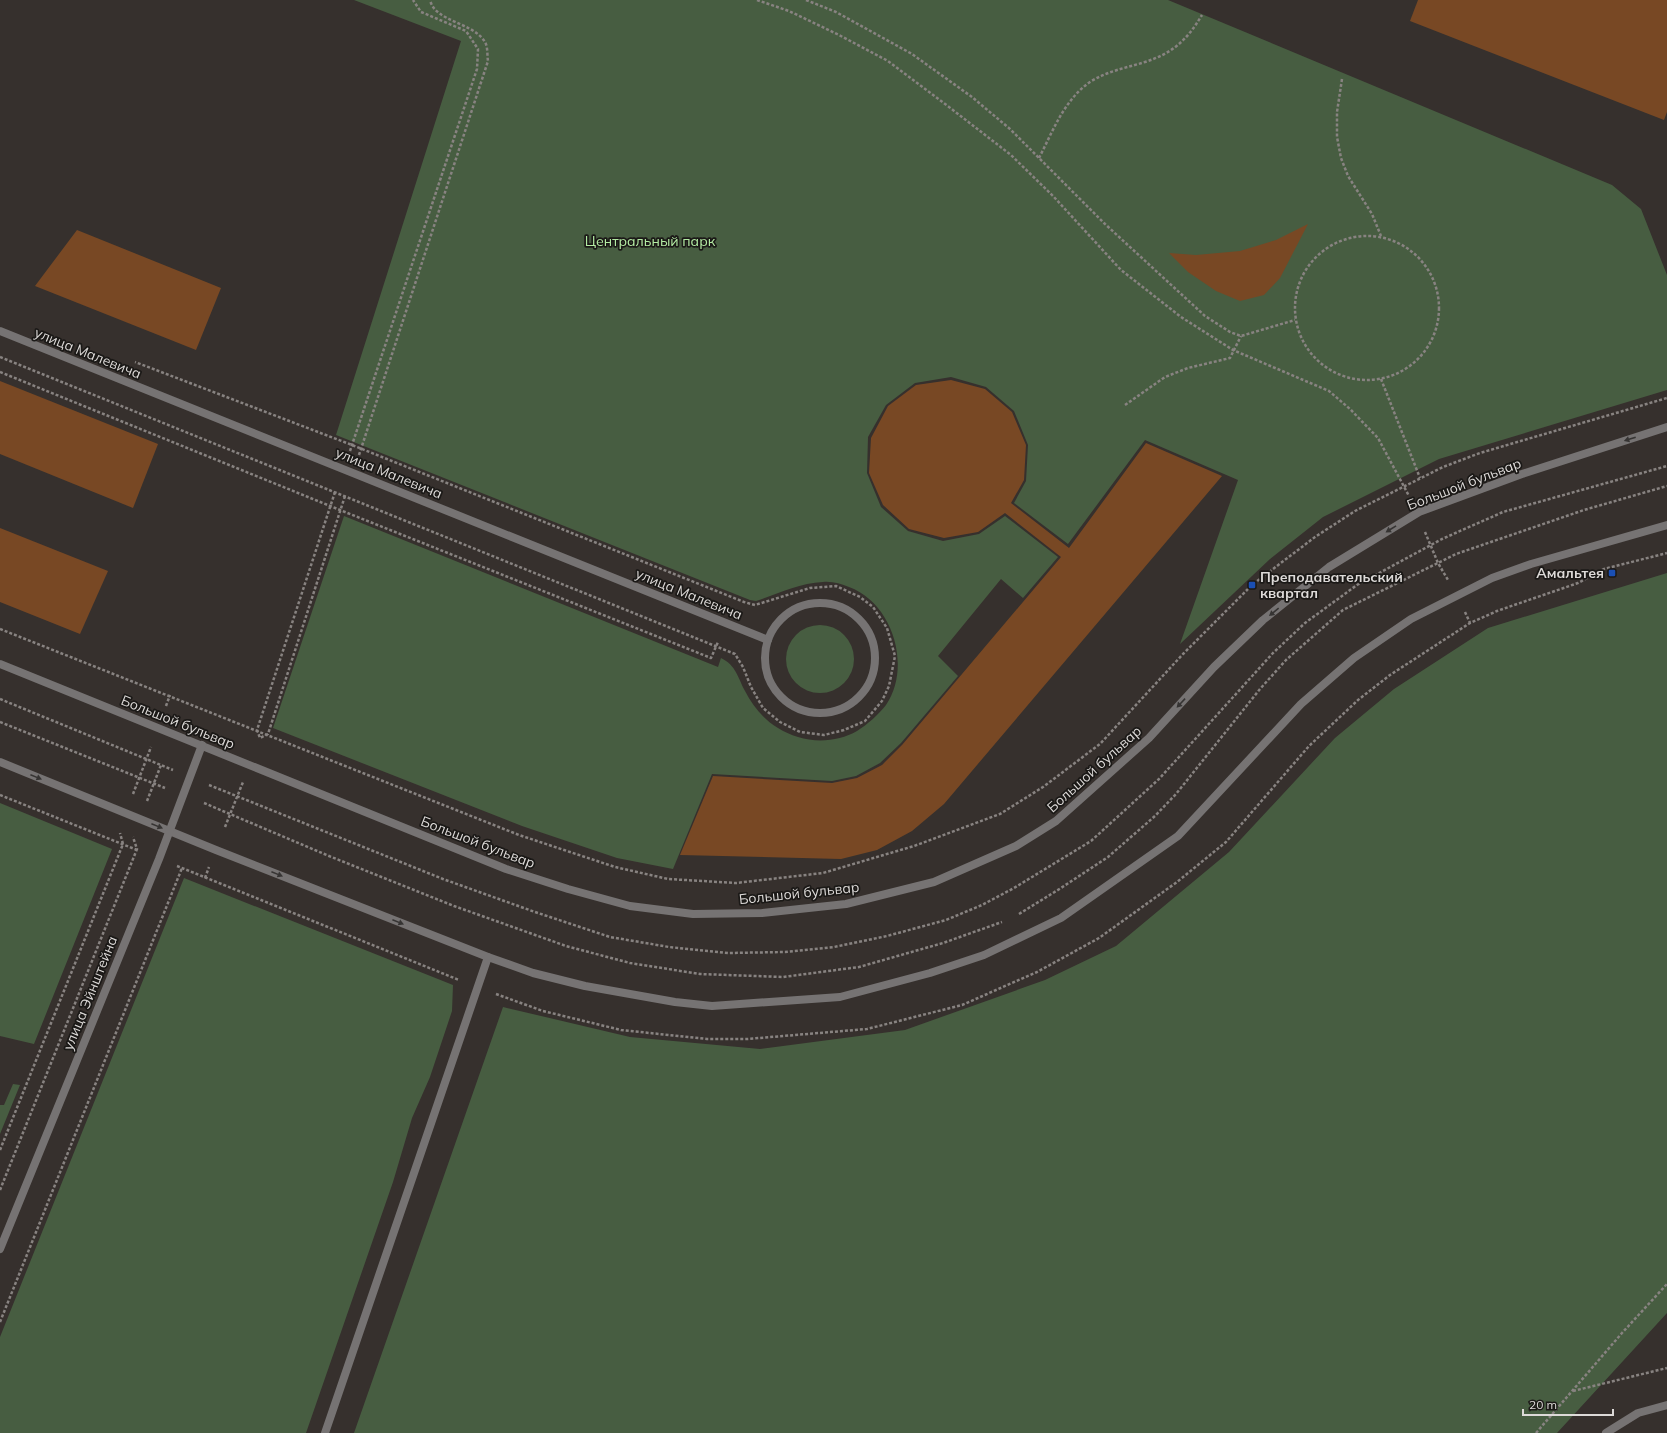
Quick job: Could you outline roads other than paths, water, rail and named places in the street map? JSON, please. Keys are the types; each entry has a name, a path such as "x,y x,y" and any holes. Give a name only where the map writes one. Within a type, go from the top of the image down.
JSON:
{"street":[{"name":"улица Малевича","path":"0,332 353,472 768,640"},
{"name":"Большой бульвар","path":"0,664 506,869 568,889 630,906 693,914 762,913 846,904 934,882 1016,846 1056,821 1149,738 1214,667 1263,620 1329,567 1416,513 1522,474 1667,427"},
{"path":"0,762 488,958 533,973 586,986 674,1002 712,1006 840,997 930,973 984,955 1061,918 1178,836 1301,704 1354,658 1411,619 1492,578 1531,564 1667,525"},
{"path":"817,603 838,606 857,617 870,635 876,656 872,677 862,695 844,709 823,714 802,711 783,700 770,682 765,661 768,640 779,621 796,608 817,603"},
{"name":"улица Эйнштейна","path":"0,1249 170,831 202,745"},
{"path":"325,1433 488,958"},
{"path":"1606,1433 1638,1413 1667,1406"}],"place":[{"name":"Амальтея","path":"1612,573"},
{"name":"Преподавательский квартал","path":"1252,585"}],"park label":[{"name":"Центральный парк","path":"650,241"}]}
